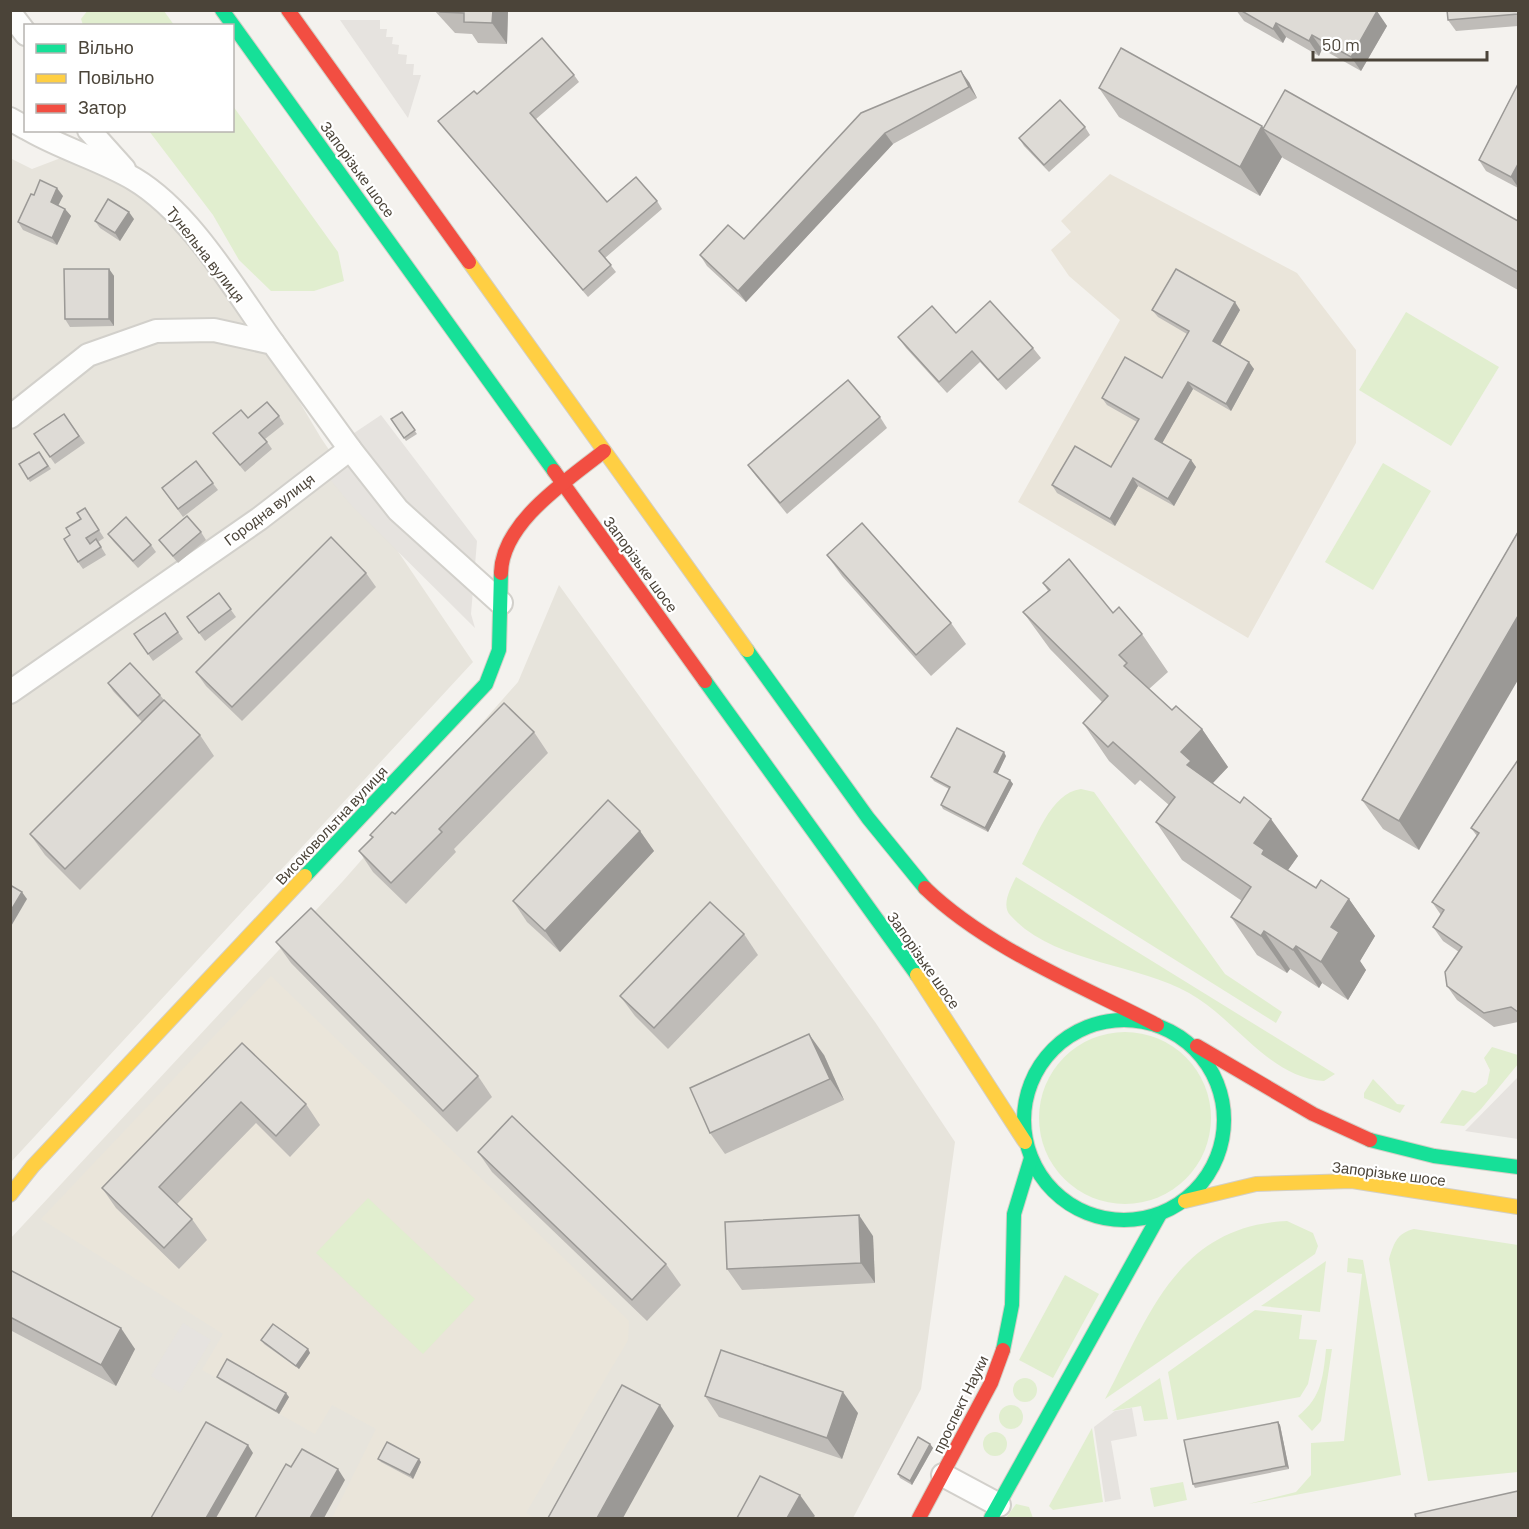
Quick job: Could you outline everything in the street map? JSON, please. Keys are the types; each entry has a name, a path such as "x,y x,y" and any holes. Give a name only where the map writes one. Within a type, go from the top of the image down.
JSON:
{"main road":[{"name":"Запорізьке шосе","path":"222,10 232,24"},
{"path":"288,10 868,818 922,885 947,909 979,932 1180,1036 1198,1052 1215,1077 1223,1105 1223,1135 1214,1163 1185,1201 1160,1214 1134,1220 1117,1220 1084,1212 1062,1199 1044,1180 1031,1158 1025,1142 1023,1111 1031,1080 1048,1054 1072,1033 1101,1022 1133,1020 1157,1025"},
{"name":"Запорізьке шосе","path":"234,27 916,974 1025,1142"},
{"name":"Високовольтна вулиця","path":"10,1195 33,1166 486,684 495,668 499,650 501,559 514,533 545,498 604,451"},
{"name":"Запорізьке шосе","path":"1180,1036 1319,1118 1354,1134 1425,1155 1518,1167"},
{"name":"проспект Науки","path":"919,1518 991,1383 1005,1346 1012,1305 1014,1214 1031,1158"},
{"name":"Запорізьке шосе","path":"1185,1201 1256,1184 1294,1180 1352,1181 1518,1207"},
{"path":"995,1512 1160,1214"}],"street":[{"path":"10,13 24,31"},
{"path":"10,119 24,127"},
{"name":"Тунельна вулиця","path":"33,132 56,145 134,179 163,201 201,243 350,449"},
{"path":"90,132 96,142 134,179"},
{"path":"10,417 88,356 156,330 214,330 273,343"},
{"path":"350,449 398,510 501,603"},
{"name":"Городна вулиця","path":"10,692 259,519 350,449"},
{"path":"943,1475 995,1512"}],"shaded area":[{"path":"340,20 380,20 380,29 387,29 386,37 393,37 392,44 399,45 398,54 407,55 406,64 414,64 413,75 421,75 408,118"},
{"path":"66,156 133,184 155,203 258,332 321,438 473,662 11,1162 10,158 32,169"},
{"path":"1110,174 1297,273 1356,350 1356,443 1248,638 1018,502 1120,320 1069,276 1051,250 1071,232 1061,221"},
{"path":"381,415 477,541 471,614 475,628 352,506 314,460"},
{"path":"559,585 875,1022 955,1142 921,1389 853,1518 11,1518 10,1239 343,881 518,682"},
{"path":"271,976 629,1321 628,1340 526,1513 535,1518 332,1518 376,1429 332,1405 315,1434 202,1370 223,1334 41,1219"},
{"path":"1518,1077 1518,1139 1465,1131"},
{"path":"183,1323 211,1340 180,1393 151,1376"},
{"path":"1132,1408 1137,1436 1111,1441 1121,1499 1105,1502 1094,1427 1115,1411"}],"green space":[{"path":"88,10 164,11 173,24 83,24 81,19"},
{"path":"234,107 338,252 344,281 314,291 271,291 239,260 213,215 150,132 234,132"},
{"path":"1406,312 1499,367 1451,446 1359,390"},
{"path":"1383,463 1431,491 1373,590 1325,562"},
{"path":"1081,789 1094,792 1225,974 1282,1012 1276,1023 1022,864 1052,808 1070,792"},
{"path":"1016,877 1335,1074 1324,1081 1304,1077 1286,1069 1253,1045 1206,1004 1189,993 1145,975 1072,953 1028,931 1007,911 1008,896"},
{"path":"1125,1032 1142,1033 1158,1038 1173,1046 1186,1057 1197,1070 1205,1085 1210,1101 1210,1135 1205,1151 1197,1166 1186,1179 1173,1190 1158,1198 1142,1203 1125,1204 1108,1203 1092,1198 1077,1190 1064,1179 1053,1166 1045,1151 1040,1135 1039,1118 1040,1101 1045,1085 1053,1070 1064,1057 1077,1046 1092,1038 1108,1033"},
{"path":"1492,1047 1518,1055 1518,1064 1464,1126 1440,1123 1462,1090 1475,1093 1487,1084 1490,1070 1484,1058"},
{"path":"1373,1079 1397,1104 1405,1105 1400,1113 1364,1098 1364,1093"},
{"path":"368,1198 475,1299 423,1354 316,1253"},
{"path":"1287,1221 1313,1233 1318,1246 1315,1254 1105,1399 1153,1308 1171,1281 1193,1258 1218,1239 1249,1227"},
{"path":"1414,1229 1518,1245 1518,1472 1428,1481 1389,1259 1400,1236"},
{"path":"1348,1258 1363,1260 1401,1475 1248,1504 1296,1492 1311,1475 1311,1443 1344,1441 1362,1274 1347,1272"},
{"path":"1326,1261 1320,1312 1261,1306"},
{"path":"1065,1275 1099,1294 1053,1378 1019,1360"},
{"path":"1255,1310 1302,1315 1299,1339 1317,1340 1308,1384 1300,1397 1177,1420 1168,1372"},
{"path":"1326,1349 1332,1349 1321,1421 1312,1431 1298,1416 1317,1394"},
{"path":"1025,1378 1034,1381 1037,1390 1034,1399 1025,1402 1016,1399 1013,1390 1016,1381"},
{"path":"1160,1378 1168,1419 1144,1421 1141,1406 1112,1411"},
{"path":"1011,1405 1020,1408 1023,1417 1020,1426 1011,1429 1002,1426 999,1417 1002,1408"},
{"path":"1092,1428 1103,1502 1053,1510 1049,1506"},
{"path":"995,1432 1004,1435 1007,1444 1004,1453 995,1456 986,1453 983,1444 986,1435"},
{"path":"1183,1482 1187,1500 1154,1507 1150,1488"},
{"path":"1016,1504 1029,1507 1033,1518 1006,1518"}],"building":[{"path":"439,10 493,10 492,23 464,22 464,13 440,12"},
{"path":"1240,10 1377,11 1351,57 1312,35 1309,41 1276,23 1273,29"},
{"path":"1447,10 1518,10 1518,14 1448,20"},
{"path":"542,38 574,75 530,113 607,202 636,177 657,201 599,251 611,265 583,290 438,121 474,91 477,94"},
{"path":"1121,48 1262,126 1240,167 1099,88"},
{"path":"961,71 969,87 885,133 738,291 700,255 728,225 744,239 861,113"},
{"path":"1518,84 1518,164 1511,177 1479,160"},
{"path":"1285,90 1518,221 1518,272 1263,129"},
{"path":"1060,100 1085,127 1044,165 1019,138"},
{"path":"40,180 57,188 51,202 65,209 52,238 18,222"},
{"path":"108,199 129,212 115,233 95,221"},
{"path":"64,269 109,269 109,319 65,319"},
{"path":"1176,269 1235,302 1213,341 1249,362 1226,404 1188,382 1155,439 1191,460 1168,499 1133,478 1110,519 1052,485 1075,446 1111,467 1139,419 1102,398 1125,357 1162,378 1189,331 1152,310"},
{"path":"990,301 1033,348 998,380 972,351 939,382 898,337 932,306 956,333"},
{"path":"848,380 880,417 780,503 748,465"},
{"path":"267,402 279,416 259,433 267,442 240,465 213,433 241,410 248,418"},
{"path":"402,412 415,430 404,438 391,419"},
{"path":"64,414 79,436 50,457 34,434"},
{"path":"39,452 48,466 28,479 19,464"},
{"path":"196,461 213,483 178,509 162,488"},
{"path":"85,508 99,530 86,538 90,544 96,539 101,547 78,562 64,539 70,535 66,528 81,519 77,513"},
{"path":"187,516 201,532 173,556 159,540"},
{"path":"126,517 151,545 133,561 108,534"},
{"path":"862,523 951,623 916,655 827,555"},
{"path":"1518,532 1518,616 1399,821 1362,800"},
{"path":"331,537 366,573 232,707 196,672"},
{"path":"1069,559 1113,613 1119,607 1142,634 1119,655 1127,663 1124,666 1172,710 1176,706 1202,729 1181,752 1191,761 1187,765 1240,803 1244,797 1271,819 1254,843 1264,850 1262,854 1316,888 1321,880 1349,899 1331,927 1339,932 1321,962 1296,946 1293,950 1264,931 1261,936 1231,917 1251,887 1156,822 1175,797 1113,742 1108,747 1083,723 1108,696 1023,612 1050,590 1043,583"},
{"path":"219,593 231,609 199,633 187,617"},
{"path":"165,613 178,632 148,654 134,634"},
{"path":"130,663 160,695 138,716 108,683"},
{"path":"164,700 200,735 65,869 30,834"},
{"path":"504,703 534,732 439,829 442,832 391,883 359,851 373,837 370,835 392,812 395,814"},
{"path":"957,728 1004,752 994,772 1010,780 985,828 941,805 950,787 931,777"},
{"path":"1518,760 1518,1012 1511,1007 1484,1013 1447,986 1445,972 1462,947 1433,927 1444,910 1432,902 1479,833 1471,828"},
{"path":"608,800 640,831 545,931 513,901"},
{"path":"10,885 22,892 10,912"},
{"path":"710,902 744,934 654,1028 620,996"},
{"path":"311,908 478,1076 443,1111 276,942"},
{"path":"809,1034 830,1079 710,1133 690,1088"},
{"path":"242,1043 306,1104 276,1136 241,1102 159,1187 192,1219 164,1248 102,1188"},
{"path":"512,1116 666,1264 632,1300 478,1152"},
{"path":"859,1215 861,1263 727,1269 725,1222"},
{"path":"10,1270 121,1328 101,1365 10,1317"},
{"path":"273,1324 308,1349 296,1366 261,1340"},
{"path":"721,1350 843,1392 827,1438 705,1396"},
{"path":"227,1359 286,1393 276,1411 217,1377"},
{"path":"622,1385 660,1405 597,1518 548,1518"},
{"path":"206,1422 248,1445 206,1518 151,1518"},
{"path":"1278,1422 1286,1466 1193,1484 1184,1440"},
{"path":"918,1437 930,1444 910,1481 898,1474"},
{"path":"387,1442 419,1459 410,1475 378,1459"},
{"path":"302,1449 338,1469 310,1518 255,1518 286,1464 291,1467"},
{"path":"760,1476 800,1495 787,1518 737,1518"},
{"path":"1518,1491 1518,1518 1416,1518 1415,1514"}],"traffic: fast":[{"path":"222,10 232,24"},
{"path":"234,27 554,471"},
{"path":"305,876 486,684 499,650 501,573"},
{"path":"747,650 868,818 925,888"},
{"path":"705,681 917,975"},
{"path":"1114,1020 1134,1020 1153,1024 1171,1032 1195,1049 1207,1064 1220,1091 1224,1120 1220,1149 1207,1176 1195,1191 1180,1203 1153,1216 1134,1220 1114,1220 1095,1216 1077,1208 1053,1191 1041,1176 1028,1149 1024,1130 1024,1110 1028,1091 1036,1073 1053,1049 1068,1037 1095,1024 1114,1020"},
{"path":"1370,1140 1434,1156 1518,1167"},
{"path":"1003,1350 1012,1305 1014,1214 1031,1158"},
{"path":"991,1518 1160,1214"}],"traffic: slow":[{"path":"469,262 747,650"},
{"path":"10,1195 33,1166 305,876"},
{"path":"917,975 1025,1142"},
{"path":"1185,1201 1256,1184 1352,1181 1518,1207"}],"traffic: jam":[{"path":"288,10 469,262"},
{"path":"501,573 504,554 512,536 525,520 556,489 604,451"},
{"path":"554,471 705,681"},
{"path":"925,888 977,929 1005,947 1157,1025"},
{"path":"1197,1046 1313,1114 1370,1140"},
{"path":"919,1518 991,1383 1003,1350"}]}
